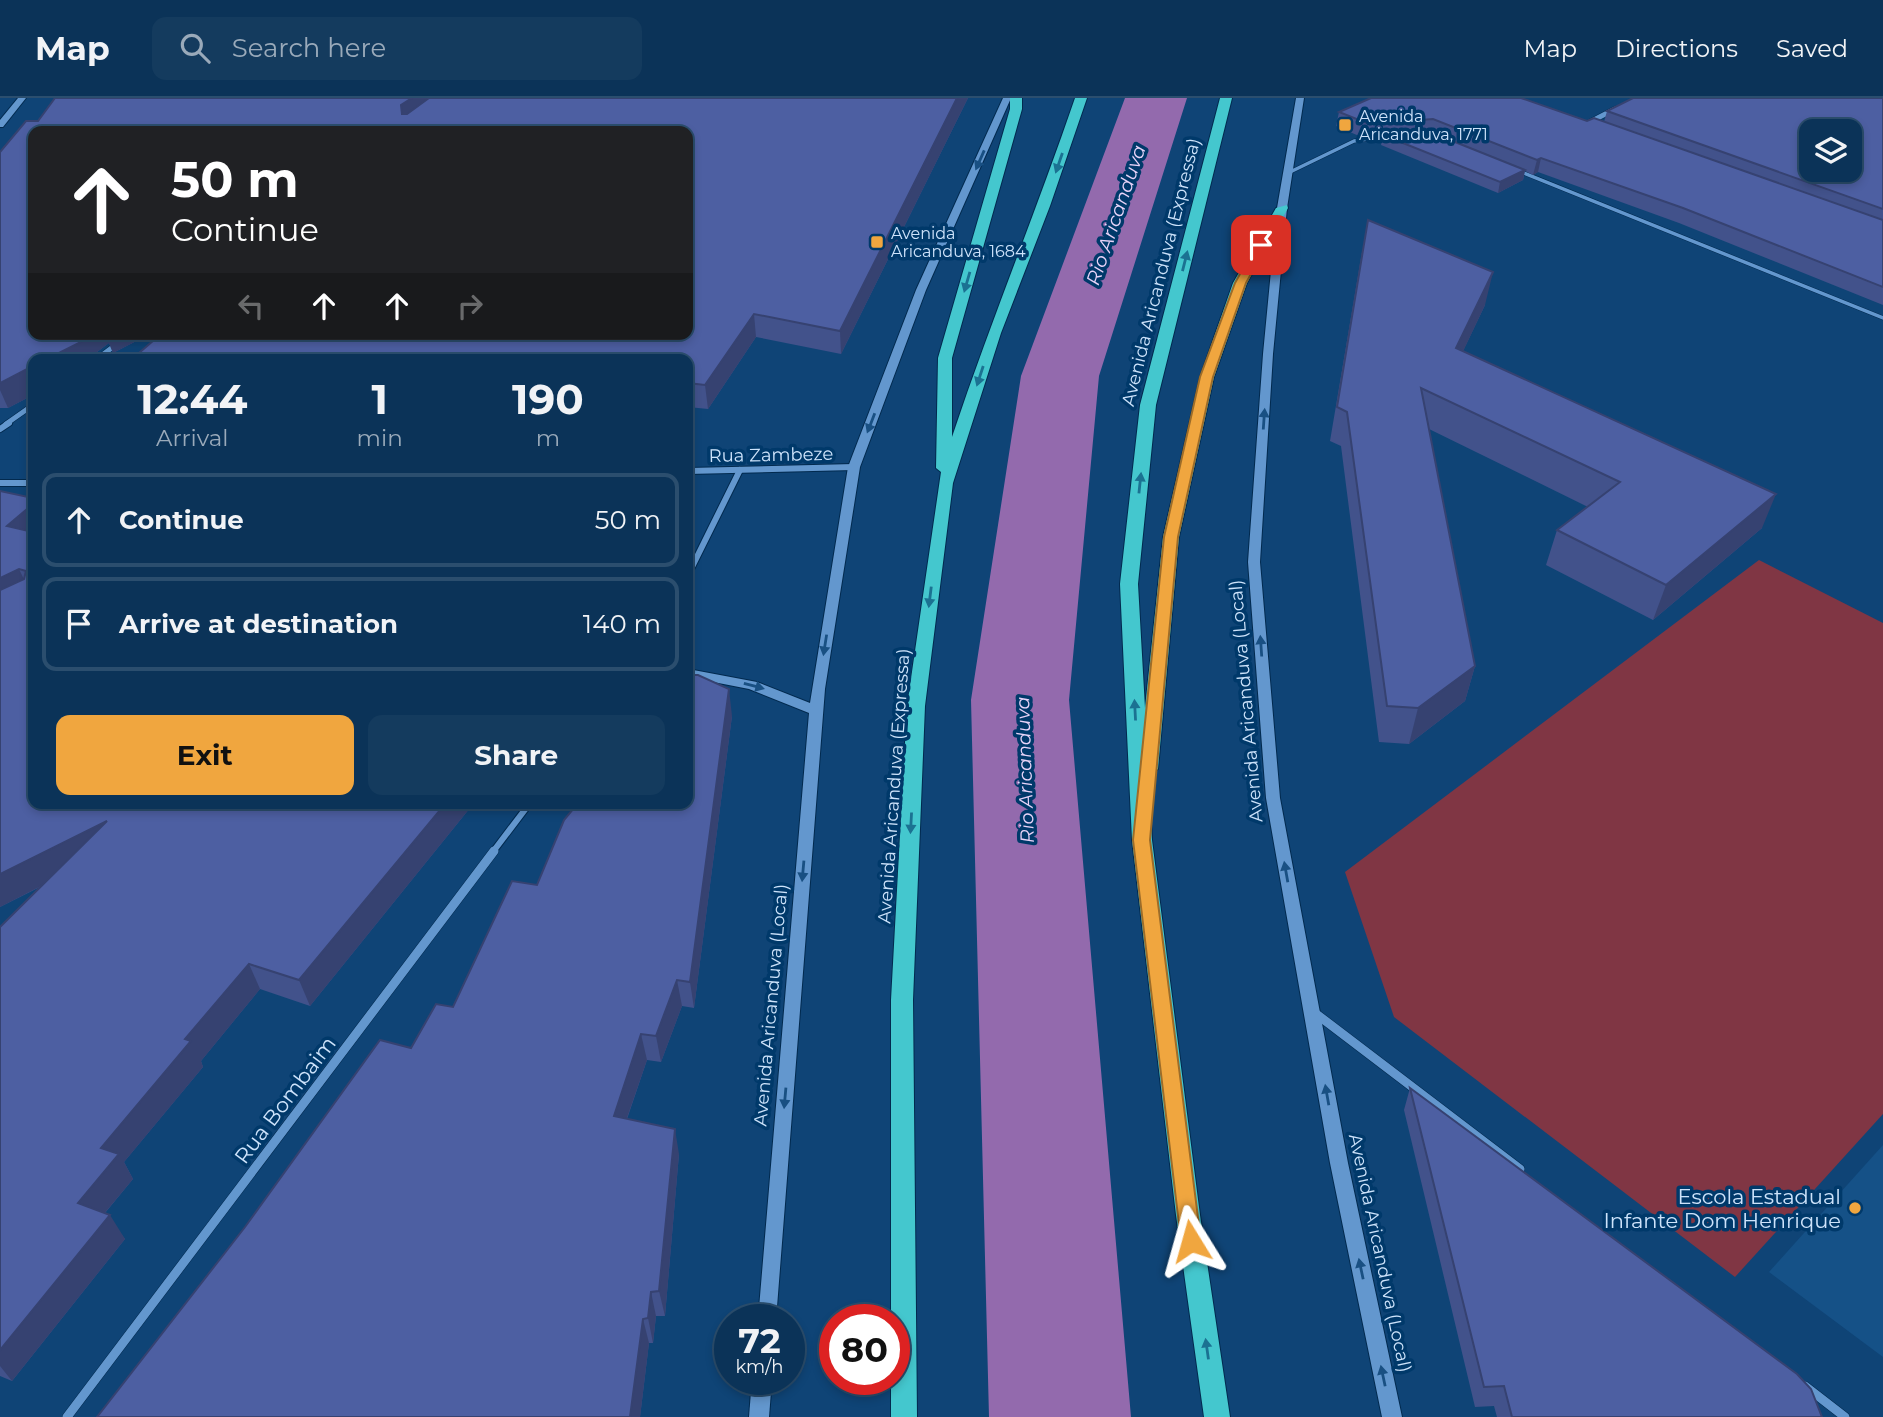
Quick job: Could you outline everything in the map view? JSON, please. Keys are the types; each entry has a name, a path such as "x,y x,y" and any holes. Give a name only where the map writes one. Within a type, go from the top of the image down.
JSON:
{"highway":[{"path":"944,483 942,424 945,358 1016,109 1016,98"},
{"name":"Avenida Aricanduva (Expressa)","path":"904,1417 902,987 916,706 944,483 994,333 1044,206 1081,98"},
{"name":"Avenida Aricanduva (Expressa)","path":"1217,1417 1188,1215 1142,840 1129,584 1148,405 1226,98"},
{"path":"1142,840 1171,537 1204,390 1240,283 1282,208"}],"main road":[{"name":"Avenida Aricanduva (Local)","path":"768,1304 816,711 855,467 921,290 1007,98"},
{"name":"Avenida Aricanduva (Local)","path":"1300,98 1282,208 1268,354 1254,562 1273,798 1311,1010 1392,1417"},
{"path":"693,674 752,685 816,711"},
{"path":"759,1417 761,1395"}],"street":[{"path":"0,125 22,98"},
{"path":"1597,130 1584,125 1619,107"},
{"path":"103,354 122,340"},
{"path":"0,429 28,409"},
{"name":"Rua Zambeze","path":"693,471 855,467"},
{"path":"693,565 740,470"},
{"path":"0,483 28,483"},
{"name":"Rua Bombaim","path":"66,1417 525,809"},
{"path":"1311,1010 1534,1180"},
{"path":"1801,1383 1845,1417"}],"lane":[{"path":"1288,173 1354,141 1391,137"},
{"path":"1515,170 1883,318"}],"shaded area":[{"path":"1759,560 1883,623 1883,1114 1735,1277 1394,1017 1345,872"},
{"name":"Escola Estadual Infante Dom Henrique","path":"1883,1145 1883,1357 1769,1272"}],"building":[{"path":"55,98 412,98 401,105 402,114 407,114 429,98 957,98 840,331 754,314 705,385 693,384 693,354 138,354 154,340 693,340 693,126 28,126 28,340 85,340 57,354 28,354 28,369 0,383 0,152 26,121 38,121"},
{"path":"1371,98 1521,98 1587,121 1594,118 1883,220 1883,287 1683,208 1541,158 1537,160 1433,119 1369,124 1339,112"},
{"path":"1633,98 1883,98 1883,209 1807,182 1862,182 1862,119 1799,119 1799,179 1607,111"},
{"path":"1430,132 1525,170 1500,182 1383,135"},
{"path":"1368,220 1493,272 1456,348 1776,494 1666,585 1557,530 1620,482 1421,388 1475,666 1418,708 1387,706 1347,412 1337,407"},
{"path":"0,491 28,497 28,508 7,526 28,531 28,809 441,809 299,980 249,964 185,1039 191,1041 101,1148 119,1154 78,1203 110,1215 0,1350 0,927 107,821 0,874 0,590 24,579 26,571 19,569 0,578"},
{"path":"693,675 729,689 690,982 677,980 656,1036 641,1034 614,1116 675,1129 659,1291 651,1292 648,1318 643,1319 630,1417 97,1417 245,1227 380,1040 411,1048 436,1004 453,1007 512,881 537,885 564,820 573,809 693,809"},
{"path":"1410,1088 1797,1374 1811,1389 1822,1417 1512,1417 1504,1386 1484,1387"}],"waterway":[{"name":"Rio Aricanduva","path":"1060,1417 1020,700 1060,376 1156,98"}],"place":[{"name":"Avenida Aricanduva, 1771","path":"1345,125"},
{"name":"Avenida Aricanduva, 1684","path":"877,242"},
{"name":"Escola Estadual Infante Dom Henrique","path":"1855,1208"}],"route":[{"path":"1191,1241 1142,840 1171,537 1207,377 1240,283 1261,245"}]}
